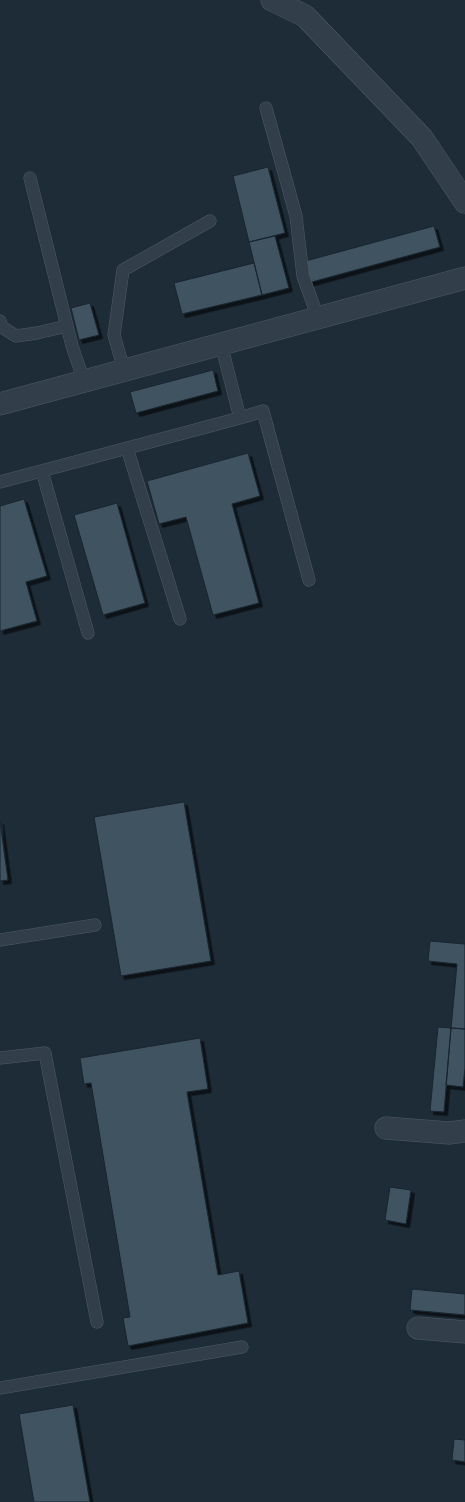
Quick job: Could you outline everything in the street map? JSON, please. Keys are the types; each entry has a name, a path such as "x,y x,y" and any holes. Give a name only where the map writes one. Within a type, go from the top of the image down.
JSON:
{"street":[{"path":"272,0 305,16 422,138 465,202"},
{"path":"0,404 465,278"},
{"path":"386,1128 449,1133 465,1131"},
{"path":"418,1328 465,1332"}],"lane":[{"path":"266,108 296,216 302,276 318,318"},
{"path":"30,178 67,326 84,381"},
{"path":"124,370 114,335 123,270 210,221"},
{"path":"0,321 2,327 16,336 67,326"},
{"path":"221,344 240,418"},
{"path":"0,482 263,412 310,580"},
{"path":"127,448 180,619"},
{"path":"42,470 88,633"},
{"path":"0,940 95,925"},
{"path":"0,1058 45,1053 97,1322"},
{"path":"0,1388 242,1347"}],"building":[{"path":"268,167 285,233 249,242 233,176"},
{"path":"434,226 440,247 308,283 302,262"},
{"path":"275,236 289,288 262,295 249,242"},
{"path":"254,263 262,295 182,314 174,283"},
{"path":"90,303 99,335 79,340 71,308"},
{"path":"213,370 218,391 136,413 130,392"},
{"path":"248,453 260,496 232,504 259,603 213,615 186,517 159,524 147,481"},
{"path":"24,499 47,576 26,582 37,621 0,631 0,506"},
{"path":"117,503 145,603 103,615 74,515"},
{"path":"184,802 211,961 121,976 94,817"},
{"path":"0,821 8,880 0,881"},
{"path":"430,941 465,944 465,1029 451,1028 457,964 428,961"},
{"path":"438,1027 451,1028 444,1112 430,1111"},
{"path":"451,1028 465,1029 465,1068 463,1087 446,1085"},
{"path":"200,1038 208,1089 187,1092 218,1275 239,1271 248,1323 128,1346 123,1318 130,1317 91,1083 84,1084 80,1058"},
{"path":"390,1187 411,1190 406,1224 385,1220"},
{"path":"412,1289 465,1294 465,1315 410,1310"},
{"path":"73,1405 90,1502 34,1502 19,1414"},
{"path":"454,1439 465,1440 465,1462 452,1460"}]}
